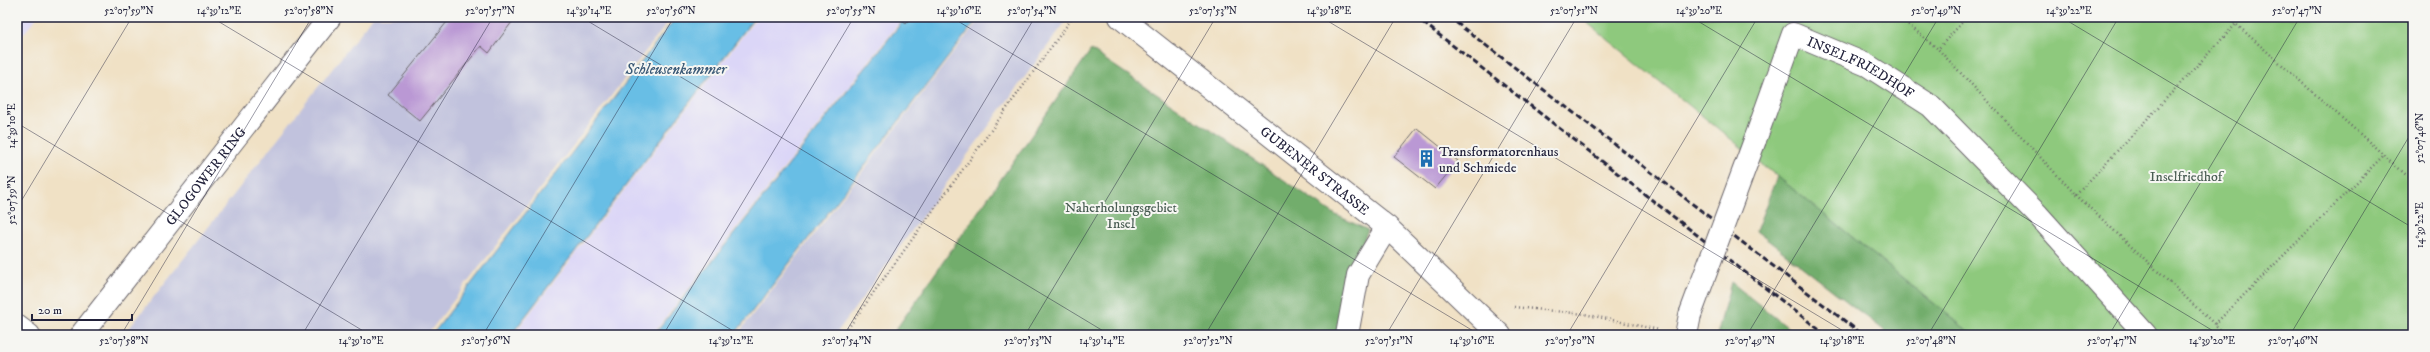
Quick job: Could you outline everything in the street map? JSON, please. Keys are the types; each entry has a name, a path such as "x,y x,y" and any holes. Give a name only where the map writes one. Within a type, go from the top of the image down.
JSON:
{"street":[{"name":"GLOGOWER RING","path":"81,335 330,17"},
{"name":"GUBENER STRASSE","path":"1120,17 1387,227 1500,335"},
{"name":"INSELFRIEDHOF","path":"1688,325 1793,34 1867,65 1931,106 2038,215 2146,335"},
{"path":"1347,335 1358,275 1387,227"},
{"path":"17,326 29,335"}],"path":[{"path":"843,335 1073,17"},
{"path":"1899,17 1938,49 2076,195 2226,335"},
{"path":"1938,49 1967,17"},
{"path":"2228,17 2413,181"},
{"path":"2076,195 2236,24"},
{"path":"2215,324 2384,155"},
{"path":"1467,302 1584,314 1661,330"}],"shaded area":[{"path":"17,17 37,17 17,42"},
{"path":"373,17 672,17 427,335 124,335"},
{"path":"757,17 904,17 652,335 513,335"},
{"path":"981,17 1069,17 835,335 737,335"}],"green space":[{"name":"Inselfriedhof","path":"1580,17 2413,17 2413,335 1973,335"},
{"name":"Naherholungsgebiet Insel","path":"1091,50 1336,215 1368,230 1350,270 1338,335 892,335"},
{"path":"1777,176 1973,335 1890,335 1756,231"},
{"path":"1731,282 1797,335 1717,335"}],"water":[{"name":"Schleusenkammer","path":"676,17 755,17 511,335 432,335"},
{"path":"906,17 979,17 734,335 654,335"}],"building":[{"path":"451,17 506,17 512,22 489,53 481,46 420,121 388,95"},
{"path":"898,17 911,17 906,23"},
{"name":"Transformatorenhaus und Schmiede","path":"1417,128 1458,161 1435,189 1394,157"}],"railway":[{"path":"1416,17 1826,335"},
{"path":"1449,17 1863,335"}],"place":[{"name":"Transformatorenhaus und Schmiede","path":"1426,159"}]}
